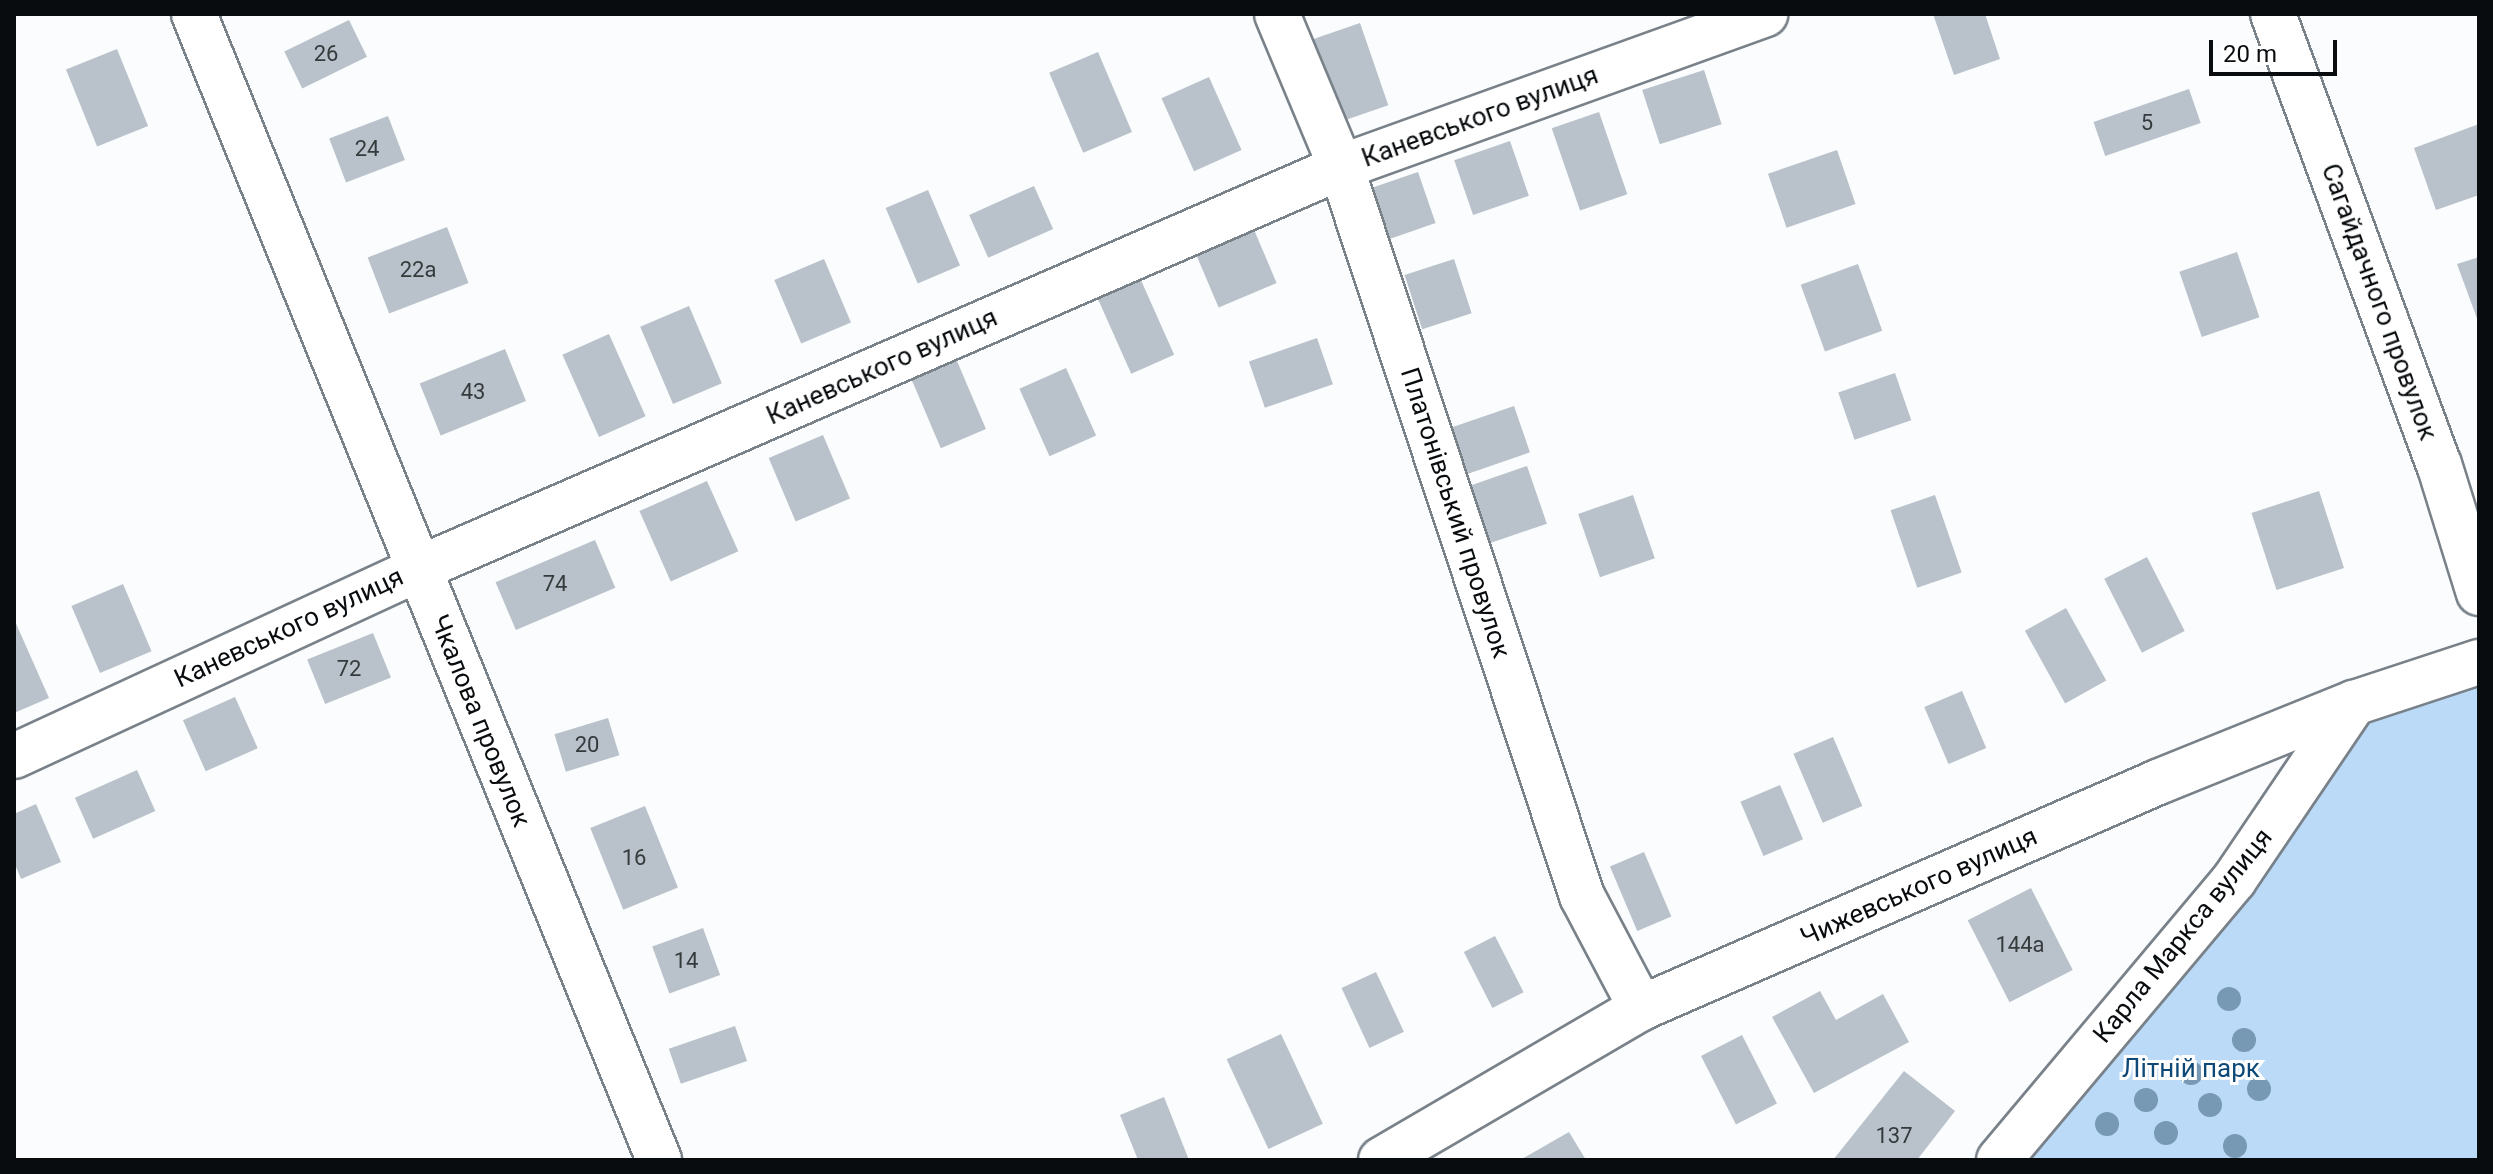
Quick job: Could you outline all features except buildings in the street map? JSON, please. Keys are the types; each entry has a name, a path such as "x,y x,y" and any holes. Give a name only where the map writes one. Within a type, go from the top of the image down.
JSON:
{"street":[{"name":"Чкалова провулок","path":"194,14 659,1160"},
{"name":"Платонівський провулок","path":"1277,14 1341,167 1582,896 1641,1008"},
{"name":"Каневського вулиця","path":"14,756 418,569 1341,167 1765,14"},
{"name":"Сагайдачного провулок","path":"2273,14 2439,464 2479,593"},
{"name":"Чижевського вулиця","path":"1381,1160 1641,1008 2354,703 2479,662"},
{"name":"Карла Маркса вулиця","path":"1999,1160 2234,880 2354,703"}],"green space":[{"name":"Літній парк","path":"2479,662 2479,1160 1999,1160 2354,703"}]}
